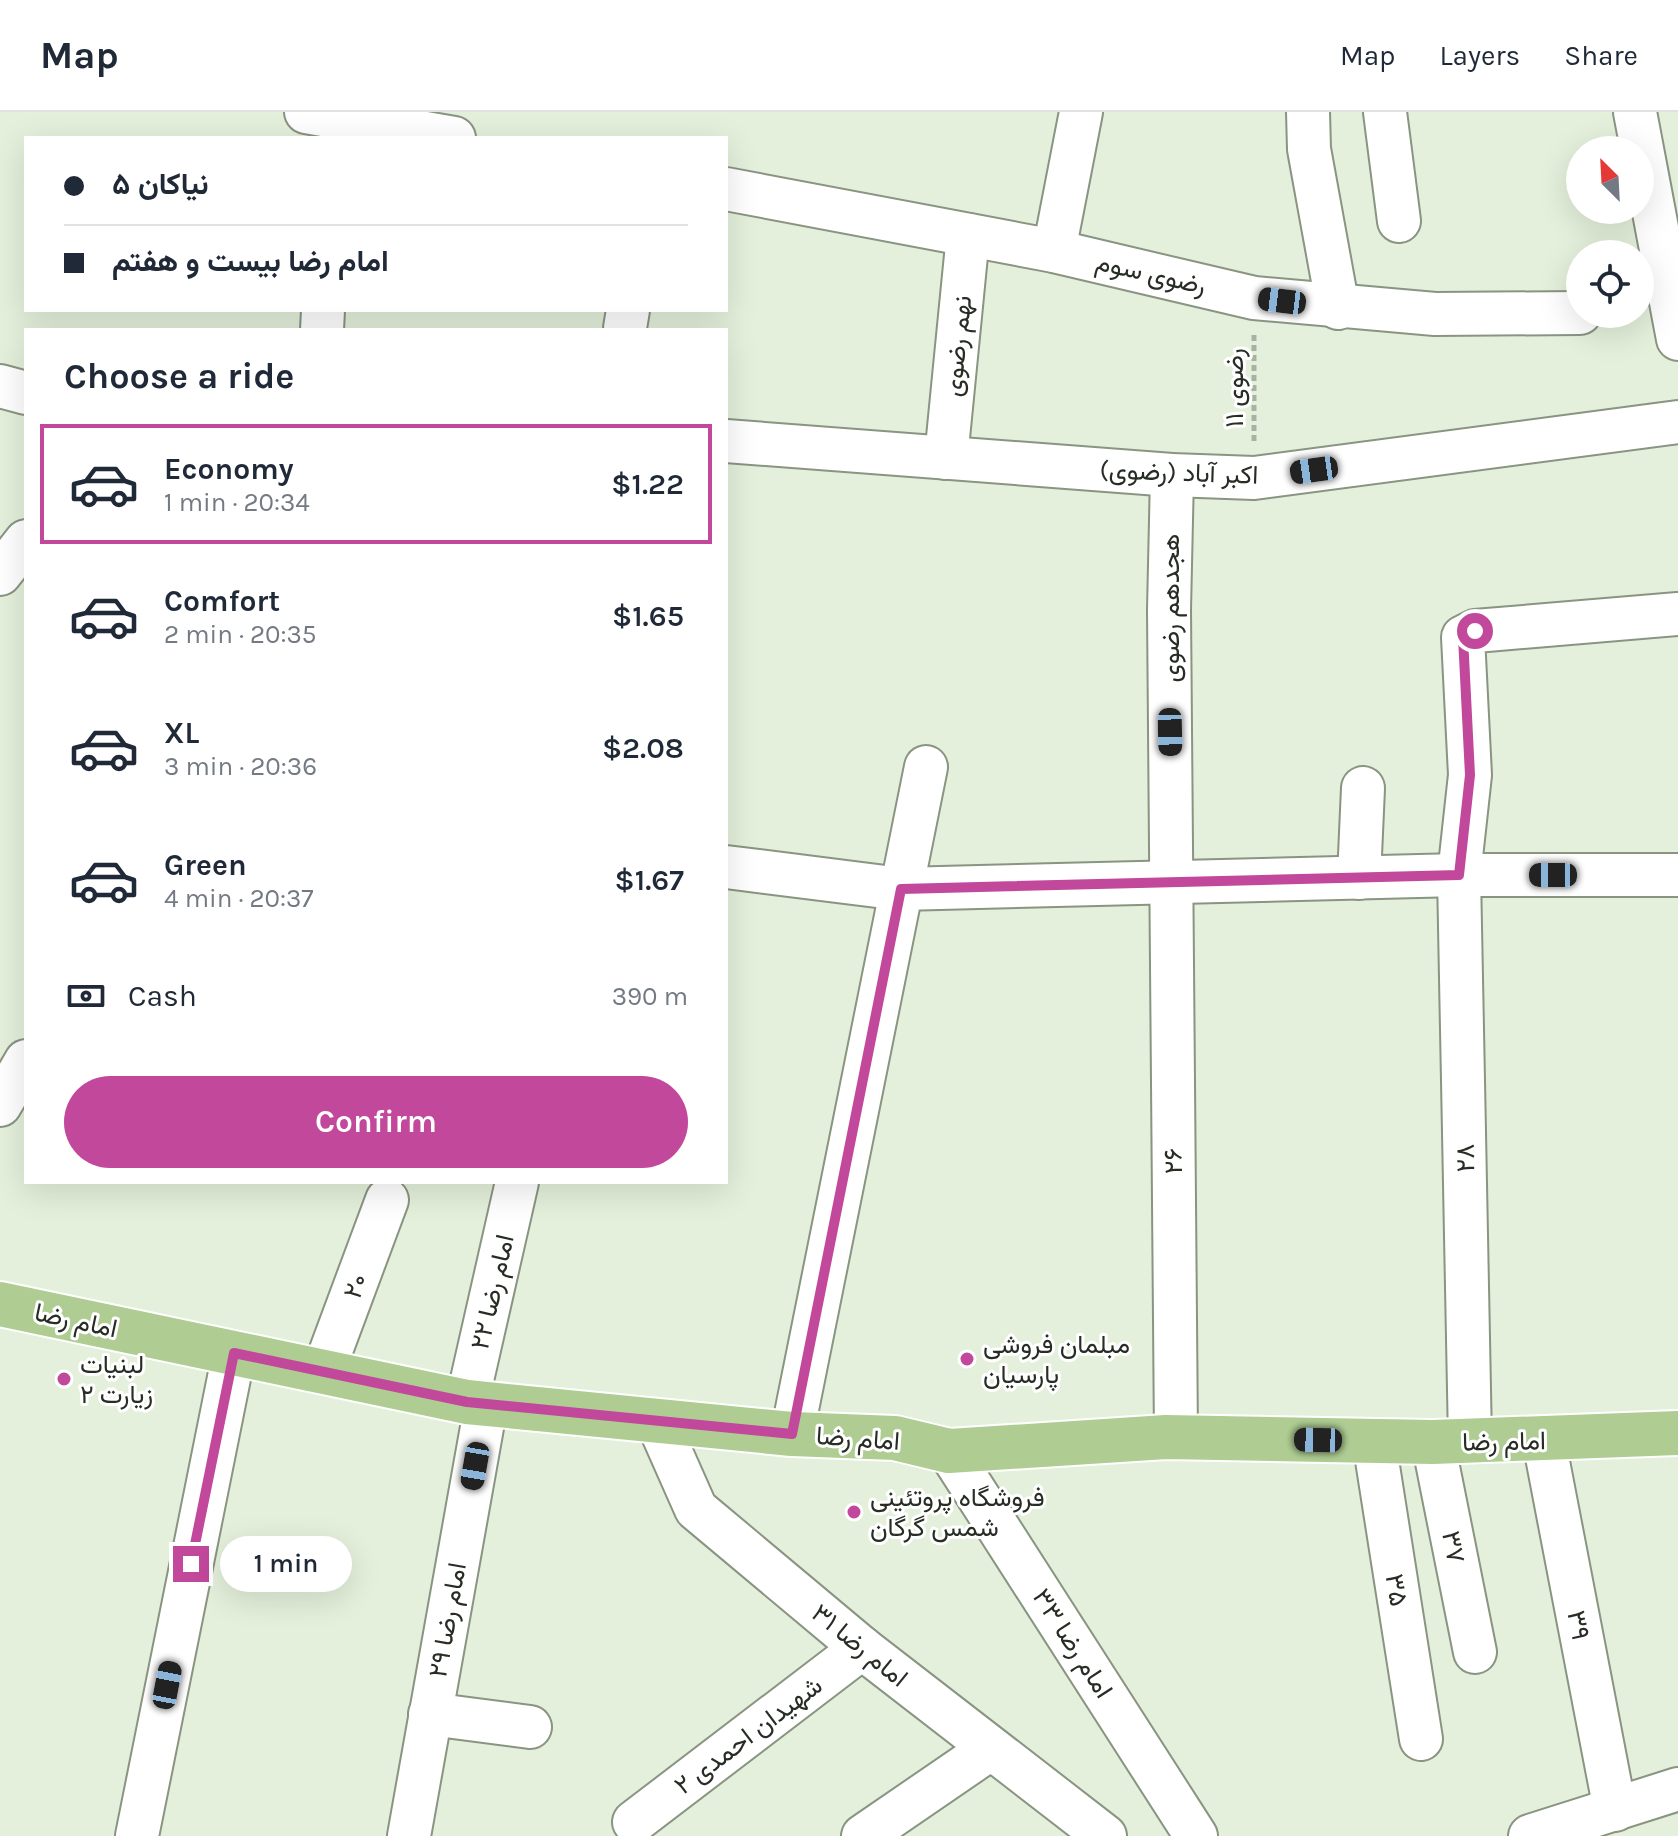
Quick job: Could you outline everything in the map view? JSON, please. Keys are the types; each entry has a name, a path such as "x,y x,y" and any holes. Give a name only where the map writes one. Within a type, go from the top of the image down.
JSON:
{"main road":[{"name":"امام رضا","path":"0,1304 477,1404 792,1434 895,1438 949,1451 1176,1437 1451,1442 1544,1441 1678,1433"}],"street":[{"path":"1054,251 1081,112"},
{"path":"1308,112 1309,149 1338,308"},
{"path":"1385,112 1399,221"},
{"path":"1635,112 1678,339"},
{"path":"324,122 438,136"},
{"name":"رضوی سوم","path":"728,189 1054,251 1254,298 1338,308 1435,314 1566,313"},
{"name":"نهم رضوی","path":"946,458 968,235"},
{"path":"0,386 24,392"},
{"name":"اکبر آباد (رضوی)","path":"728,441 1172,475 1254,478 1678,422"},
{"name":"هجدهم رضوی","path":"1171,884 1169,610 1172,475"},
{"path":"0,574 24,544"},
{"name":"۲۸","path":"1451,1442 1459,875 1470,775 1463,637 1475,631 1678,614"},
{"path":"792,1434 926,767"},
{"path":"1359,878 1363,788"},
{"path":"728,867 901,889 1459,875 1678,875"},
{"name":"۲۶","path":"1171,884 1176,1437"},
{"path":"0,1105 24,1064"},
{"name":"امام رضا ۲۲","path":"477,1404 517,1184"},
{"name":"۲۰","path":"323,1372 387,1200"},
{"path":"137,1836 234,1353"},
{"name":"امام رضا ۲۹","path":"409,1836 477,1404"},
{"name":"امام رضا ۳۱","path":"657,1421 696,1509 862,1648 1105,1836"},
{"name":"۳۵","path":"1374,1441 1421,1739"},
{"name":"۳۹","path":"1544,1441 1615,1810"},
{"name":"۳۷","path":"1451,1442 1475,1652"},
{"name":"امام رضا ۳۳","path":"949,1451 1196,1836"},
{"name":"۲ شهیدان احمدی","path":"634,1822 862,1648"},
{"path":"430,1714 530,1727"},
{"path":"863,1836 990,1749"},
{"path":"1530,1836 1678,1789"}],"path":[{"name":"۱۱ رضوی","path":"1254,298 1254,478"}],"place":[{"name":"مبلمان فروشی پارسیان","path":"967,1359"},
{"name":"لبنیات زیارت ۲","path":"64,1379"},
{"name":"فروشگاه پروتئینی شمس گرگان","path":"854,1512"}],"route":[{"path":"191,1564 234,1353 467,1402 792,1434 901,889 1459,875 1470,775 1463,637 1475,631"}]}
